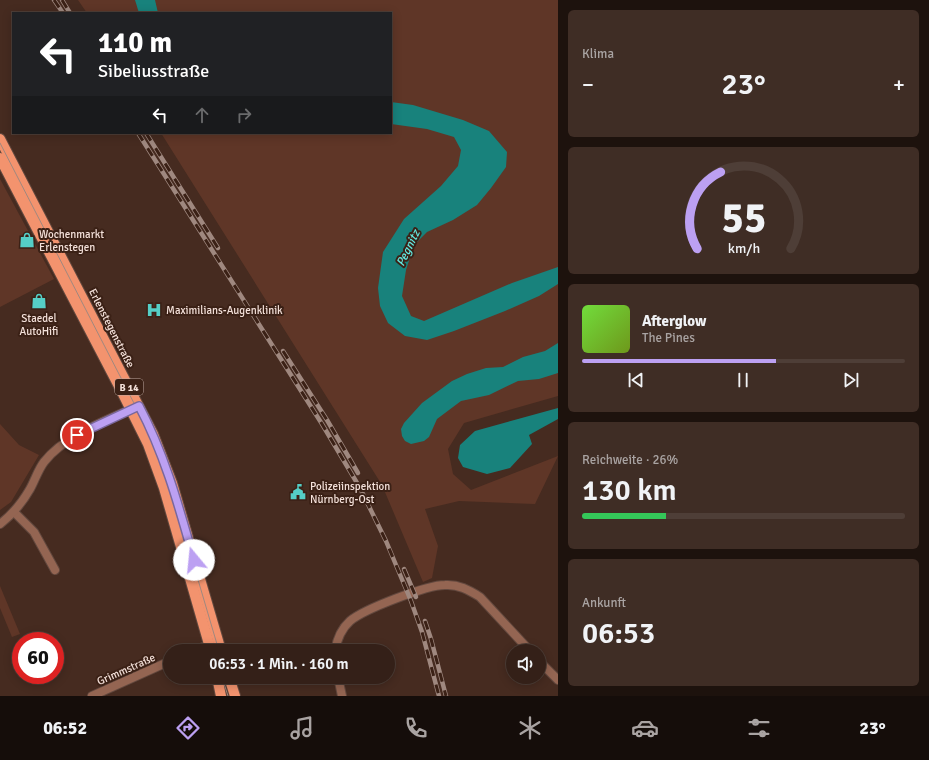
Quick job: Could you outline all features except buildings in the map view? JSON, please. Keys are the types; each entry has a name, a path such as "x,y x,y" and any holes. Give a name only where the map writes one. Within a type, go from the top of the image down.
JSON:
{"main road":[{"name":"Erlenstegenstraße","path":"0,139 135,408"},
{"name":"Erlenstegenstraße","path":"0,158 135,408 153,434 170,479 214,644"},
{"path":"218,684 221,696"},
{"path":"231,684 235,696"}],"street":[{"path":"0,524 14,512 29,490 41,467 53,452 77,435 135,408"},
{"path":"14,512 34,532 55,570"},
{"path":"337,644 341,633 350,622 366,611 426,588 446,584 470,590 480,597 524,644"},
{"name":"Grimmstraße","path":"92,696 163,664"},
{"path":"546,668 558,680"},
{"path":"339,684 342,696"}],"shaded area":[{"path":"78,0 558,0 558,396 464,423 448,449 453,474 471,490 558,456 535,504 459,501 425,509 438,546 432,578 423,582 382,485 162,134 392,134 392,12 86,12"},
{"path":"0,179 54,279 0,307"},
{"path":"0,424 19,445 39,455 11,502 0,510"},
{"path":"0,586 19,632 12,632 12,637 0,608"}],"water":[{"path":"135,0 155,0 158,12 139,12"},
{"name":"Pegnitz","path":"392,102 413,105 463,120 489,131 507,152 506,167 477,205 453,220 427,232 414,245 406,270 402,296 411,316 424,321 512,283 558,267 558,284 539,296 505,311 427,340 405,336 388,323 380,306 378,288 383,252 404,219 441,186 458,166 461,150 454,137 427,129 392,124"},
{"path":"558,343 558,373 539,379 518,381 489,395 461,401 437,419 429,437 424,441 411,444 405,441 402,436 401,429 404,423 422,403 452,381 486,368 503,367 523,357 545,351"},
{"path":"558,408 558,419 529,435 532,444 510,468 487,474 463,467 458,458 460,445 475,431"}],"tram line":[{"path":"0,143 155,444 166,471 217,644"},
{"path":"224,684 228,696"}],"railway":[{"path":"54,0 62,12"},
{"path":"62,0 69,12"},
{"path":"139,134 322,424 360,488 386,541 411,601 422,632 439,696"},
{"path":"147,134 218,248"},
{"path":"283,351 327,420 358,473"},
{"path":"404,569 416,597"},
{"path":"425,621 446,696"}],"place":[{"name":"Wochenmarkt Erlenstegen","path":"27,240"},
{"name":"Staedel AutoHifi","path":"39,301"},
{"name":"Maximilians-Augenklinik","path":"154,310"},
{"name":"Polizeiinspektion Nürnberg-Ost","path":"298,492"}],"route":[{"path":"77,435 139,406 153,434 164,462 175,493 194,560"}]}
